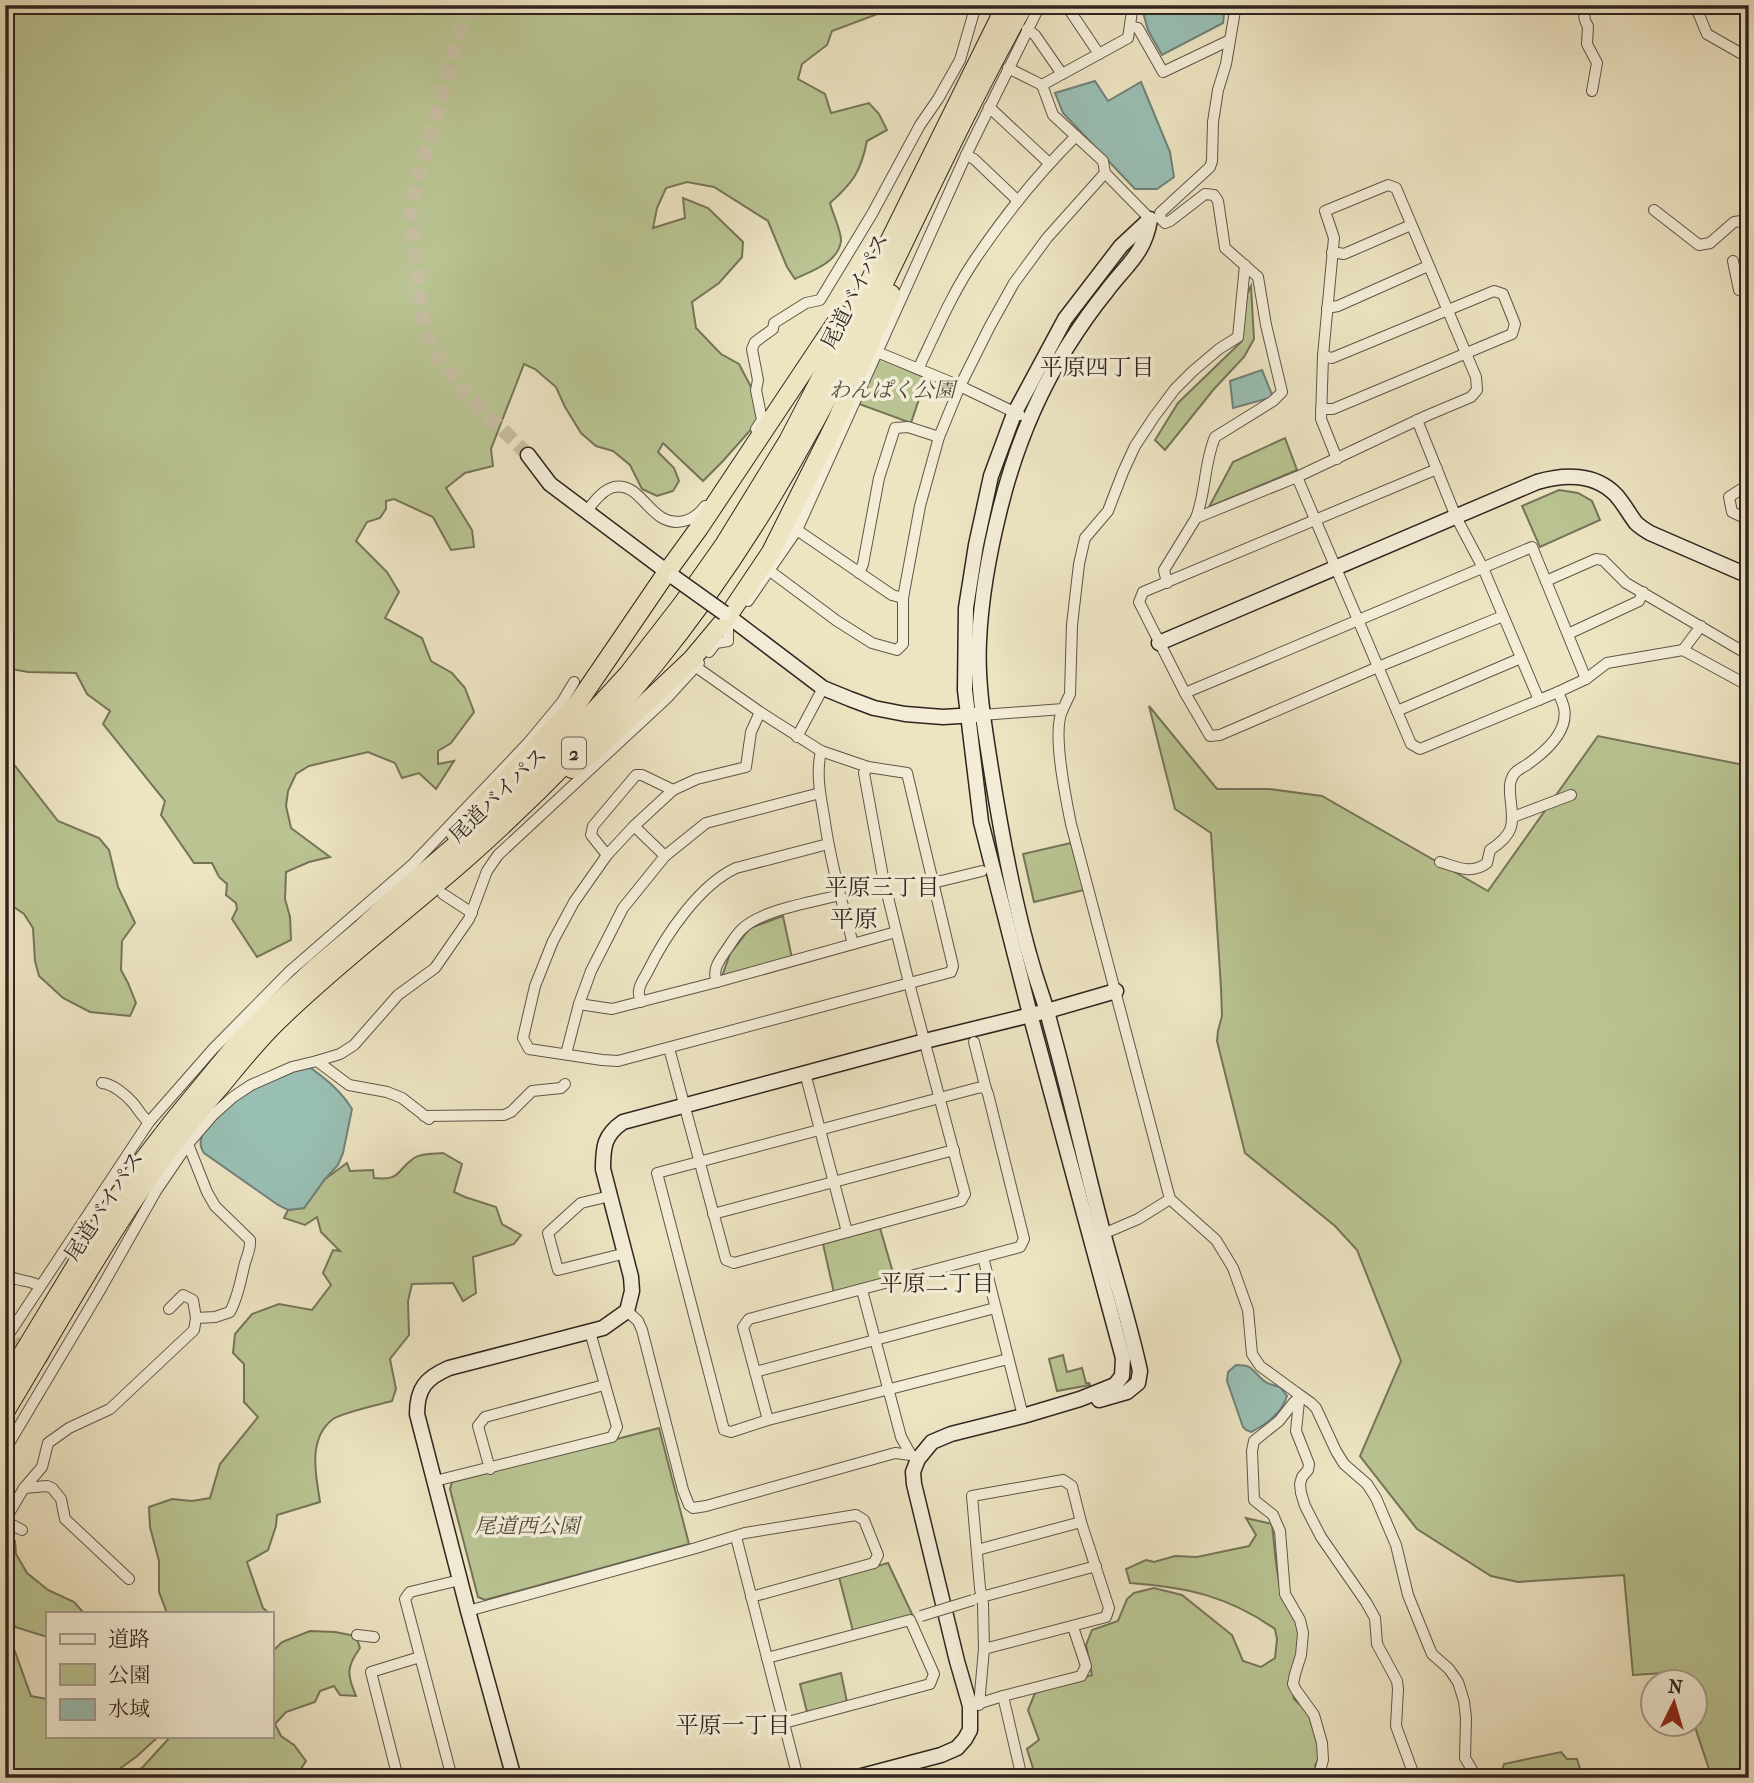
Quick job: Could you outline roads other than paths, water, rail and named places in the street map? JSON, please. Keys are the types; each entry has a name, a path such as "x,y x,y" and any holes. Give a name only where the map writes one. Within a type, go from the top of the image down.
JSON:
{"highway":[{"name":"尾道バイパス","path":"5,1382 113,1204 174,1120 234,1046 274,1006 527,781 628,674 671,620 724,545 788,441 1006,5"},
{"name":"尾道バイパス","path":"5,1412 148,1178 184,1129 246,1056 316,985 468,857 542,786 651,669 724,572 767,505 814,423 1024,5"},
{"path":"468,857 598,747 692,659 771,552 837,420 964,121"},
{"path":"395,897 578,704 671,575 699,528 823,345 900,219"}],"street":[{"path":"586,512 600,495 615,487 630,489 665,521 677,523 690,520 700,513 762,419 755,390 758,380 752,349 755,342 773,329 774,323 806,303 820,300 960,60 976,5"},
{"path":"726,614 746,604 797,530 965,155 1041,5"},
{"path":"1066,5 1099,54"},
{"path":"1042,85 1128,38 1133,5"},
{"path":"1167,583 1164,570 1200,508 1204,477 1215,437 1282,393 1258,277 1225,248 1218,201 1214,195 1205,194 1165,223 1160,213 1210,167 1218,90 1226,64 1236,5"},
{"path":"1585,5 1583,10 1588,26 1587,44 1597,63 1592,91"},
{"path":"1695,5 1707,34 1749,58"},
{"path":"1130,26 1138,28 1163,72 1230,40"},
{"path":"1027,29 1035,35 1062,74"},
{"path":"1008,68 1042,85 1053,115 1103,161 1105,173 1150,219"},
{"path":"989,107 1049,163"},
{"path":"918,369 947,308 975,259 1049,163 1076,136"},
{"path":"965,155 974,159 1018,201"},
{"path":"770,571 837,621 872,643 897,650 903,644 903,598 920,506 939,438 960,386 1014,284 1046,238 1105,173"},
{"path":"1196,518 1297,477 1471,397 1477,390 1476,377 1396,188 1388,185 1325,211 1334,238 1323,356 1321,419 1337,458"},
{"path":"1654,210 1699,245 1710,243 1734,222 1749,220"},
{"path":"1113,1295 1030,1014 981,822 967,715 966,608 991,476 1014,414 1065,319 1121,246 1150,219"},
{"path":"914,1457 932,1442 951,1434 1080,1399 1115,1384 1122,1376 1123,1358 1103,1234 1011,879 996,806 979,689 979,642 985,572 1001,505 1030,418 1068,346 1105,292 1136,257 1150,219"},
{"path":"1332,252 1344,254 1411,225"},
{"path":"1121,246 1136,257"},
{"path":"1733,261 1739,290 1749,292"},
{"path":"1245,265 1238,338 1219,349 1175,389 1135,446 1108,511 1085,537 1072,625 1070,694 1060,715 1058,733 1065,794 1170,1199 1216,1240 1233,1268 1248,1310 1252,1354 1259,1366 1316,1408 1344,1464 1367,1485 1376,1498 1396,1545 1408,1595 1432,1654 1449,1669 1458,1682 1466,1718 1465,1758 1477,1778"},
{"path":"1327,308 1338,306 1428,266"},
{"path":"1321,409 1333,409 1512,334 1515,324 1503,293 1494,291 1332,358 1323,356"},
{"path":"877,352 960,386 1014,414 1030,418"},
{"path":"1417,421 1456,517 1483,568 1539,700"},
{"path":"859,573 863,564 878,478 895,428 908,427 939,438"},
{"path":"528,456 550,484 822,688 874,708 905,714 982,715 1063,709"},
{"path":"1437,469 1143,592 1139,602 1210,736 1220,735 1503,617"},
{"path":"1297,477 1396,711 1411,744 1420,749 1558,692 1586,679 1607,663 1683,650 1749,686"},
{"path":"1159,643 1537,482 1555,477 1590,479 1606,487 1617,496 1637,524 1650,533 1749,576"},
{"path":"1749,484 1729,497 1732,512 1749,520"},
{"path":"797,530 891,595 903,598"},
{"path":"1185,693 1532,547 1586,679"},
{"path":"1546,581 1596,559 1603,560 1626,583 1749,655"},
{"path":"1568,634 1639,601 1643,592"},
{"path":"5,1450 53,1362 99,1292 156,1191 188,1144 212,1115 251,1085 292,1067 340,1054 354,1045 398,995 435,968 469,919 487,871 498,855 668,697 716,643 728,641 726,614"},
{"path":"1683,650 1701,626"},
{"path":"1396,711 1521,658"},
{"path":"696,667 821,751 868,767 907,773 953,966 951,972 618,1061 529,1048 523,1038 534,986 553,941 574,902 607,855 673,790 697,779 746,767 751,732 760,712"},
{"path":"8,1339 149,1122 212,1049 290,971 413,864 528,743 562,702 574,682"},
{"path":"797,737 822,688"},
{"path":"1440,862 1463,870 1478,869 1487,863 1490,850 1502,842 1511,830 1513,817 1509,784 1513,774 1541,755 1554,742 1564,721 1564,708 1558,692"},
{"path":"821,751 818,765 820,793 828,844 853,944"},
{"path":"670,1048 726,1260 734,1263 961,1201 965,1194 883,877 864,773 868,767"},
{"path":"607,855 591,835 593,826 636,775 642,775 673,790"},
{"path":"566,1054 591,971 623,908 665,856 706,823 820,793"},
{"path":"1513,817 1571,795"},
{"path":"634,826 665,856"},
{"path":"640,1002 638,989 658,950 678,921 726,872 736,867 828,844"},
{"path":"933,883 982,871"},
{"path":"443,894 472,913"},
{"path":"717,982 714,975 718,963 740,930 752,920 840,895"},
{"path":"579,1004 612,1009 897,932"},
{"path":"514,1778 417,1415 417,1400 424,1385 435,1374 449,1368 603,1328 627,1311 632,1284 603,1169 605,1140 613,1129 623,1122 684,1105 1116,991"},
{"path":"768,1420 743,1326 749,1319 1020,1247 1024,1239 974,1042"},
{"path":"317,1061 349,1086 387,1091 402,1098 434,1122"},
{"path":"806,1073 847,1232"},
{"path":"102,1083 110,1084 133,1102 141,1116 149,1122"},
{"path":"424,1116 504,1115 511,1112 532,1091 561,1088 565,1084"},
{"path":"986,1089 981,1087 657,1174 724,1430 731,1432 768,1420 1009,1359"},
{"path":"188,1144 215,1206 250,1240 251,1248 230,1312 215,1317 196,1318"},
{"path":"713,1214 954,1150"},
{"path":"610,1196 581,1203 548,1233 558,1270 626,1253"},
{"path":"1103,1234 1138,1219 1170,1199"},
{"path":"983,1256 1023,1416"},
{"path":"5,1273 10,1278 33,1281 40,1286"},
{"path":"862,1290 901,1437 914,1457 914,1484 957,1661 974,1705"},
{"path":"22,1530 5,1520 24,1488 42,1468 48,1443 69,1428 110,1409 194,1330 196,1318 193,1300 183,1295 169,1309"},
{"path":"755,1372 995,1308"},
{"path":"627,1311 638,1321 642,1330 679,1478 689,1505 693,1508 895,1453 914,1457"},
{"path":"435,1481 612,1437 617,1427 590,1332"},
{"path":"490,1469 478,1426 485,1417 604,1385"},
{"path":"1298,1397 1279,1421 1254,1441 1254,1500 1273,1515 1280,1531 1285,1594 1300,1620 1303,1633 1301,1655 1293,1684 1314,1715 1322,1743 1323,1760 1320,1771 1323,1778"},
{"path":"1298,1397 1296,1432 1309,1464 1300,1484 1301,1493 1321,1537 1375,1619 1377,1644 1397,1681 1396,1726 1415,1778"},
{"path":"854,1778 941,1755 957,1748 965,1739 970,1730 984,1649 977,1599 977,1550 972,1496 1063,1480 1072,1486 1109,1608 1105,1617 984,1649"},
{"path":"24,1488 52,1488 61,1499 65,1519 129,1579"},
{"path":"468,1611 745,1533 856,1515 864,1520 878,1555 874,1563 751,1597"},
{"path":"977,1550 1081,1522"},
{"path":"736,1537 798,1778"},
{"path":"767,1658 1096,1566"},
{"path":"452,1778 405,1599 410,1592 460,1580"},
{"path":"784,1723 930,1684 933,1674 910,1620"},
{"path":"974,1705 1081,1676 1086,1666 1073,1627"},
{"path":"357,1634 374,1637"},
{"path":"398,1778 370,1672 420,1657"},
{"path":"1003,1696 1022,1778"}],"water":[{"path":"1141,5 1225,5 1223,23 1162,55 1148,30"},
{"path":"1095,81 1108,101 1141,82 1170,152 1174,177 1157,189 1135,189 1063,113 1055,93"},
{"path":"1262,370 1273,397 1233,408 1230,381"},
{"path":"311,1068 338,1091 352,1109 338,1165 304,1208 288,1210 204,1153 200,1144 205,1131 231,1102 241,1095 283,1075"},
{"path":"1236,1365 1249,1367 1265,1382 1280,1387 1287,1396 1282,1408 1273,1417 1251,1432 1243,1427 1227,1381 1228,1372"}],"tunnel":[{"path":"467,5 410,206 422,316 432,350 466,393 528,455"},
{"path":"15,1341 49,1359"}],"district":[{"name":"平原四丁目","path":"1097,367"},
{"name":"平原三丁目","path":"882,887"},
{"name":"平原","path":"854,919"},
{"name":"平原二丁目","path":"937,1283"},
{"name":"平原一丁目","path":"733,1725"}],"park label":[{"name":"わんぱく公園","path":"892,390"},
{"name":"尾道西公園","path":"527,1526"}]}
